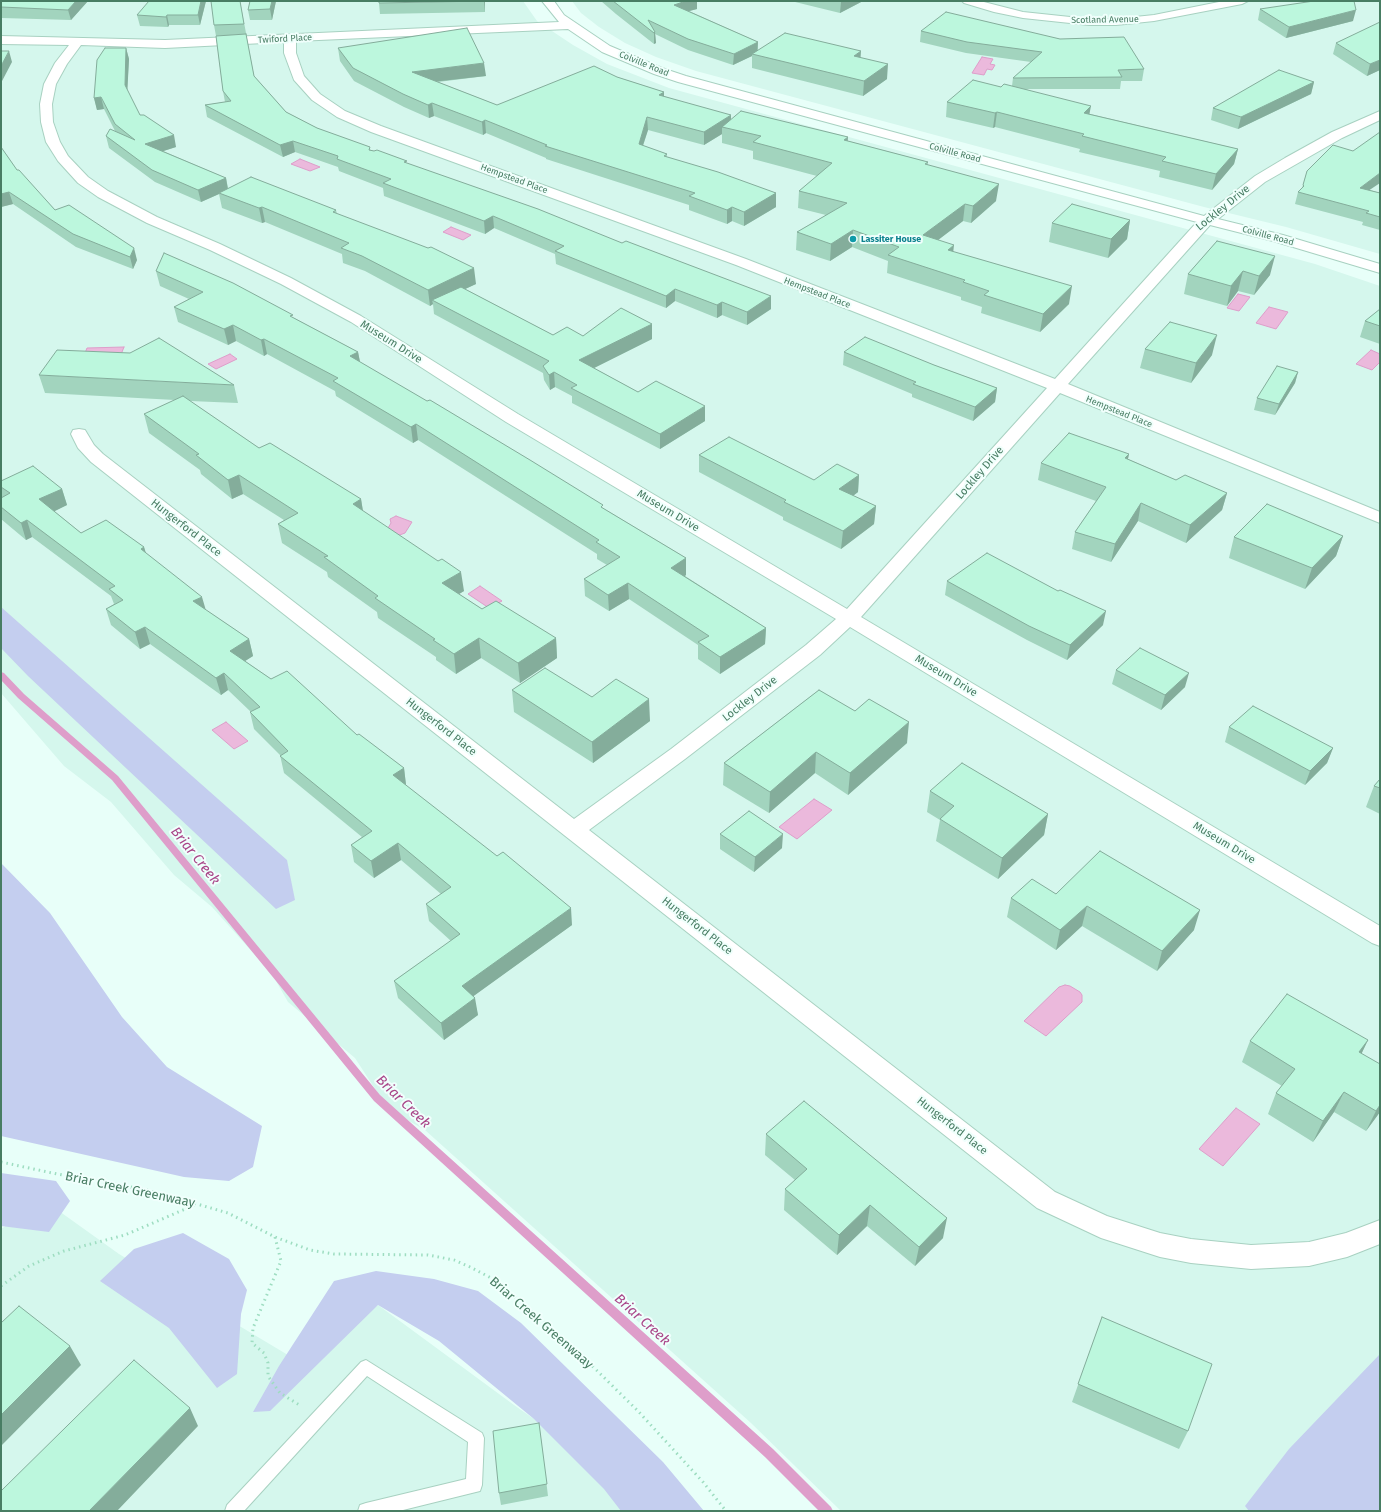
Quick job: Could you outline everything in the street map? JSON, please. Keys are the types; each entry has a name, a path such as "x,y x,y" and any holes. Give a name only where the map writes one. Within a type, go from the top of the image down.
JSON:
{"street":[{"name":"Colville Road","path":"548,1 560,17 606,49 682,80 1206,221 1278,238 1380,269"},
{"name":"Scotland Avenue","path":"968,1 998,10 1023,15 1063,20 1109,22 1154,18 1242,1"},
{"name":"Twiford Place","path":"1,40 164,44 570,25"},
{"name":"Hempstead Place","path":"290,39 290,53 298,77 316,97 341,114 383,132 740,262 1057,386 1380,518"},
{"name":"Museum Drive","path":"77,43 61,62 50,84 46,104 47,122 53,142 63,158 83,180 103,194 126,208 252,264 304,290 356,319 512,418 849,618 1380,937"},
{"name":"Lockley Drive","path":"574,830 724,719 813,650 849,618 872,595 1057,386 1206,221 1260,179 1338,135 1378,117"},
{"name":"Hungerford Place","path":"79,434 97,458 1046,1200 1101,1226 1160,1245 1191,1251 1225,1255 1251,1257 1309,1254 1348,1245 1380,1232"}],"lane":[{"path":"233,1511 366,1367 476,1438 474,1485 366,1511"}],"path":[{"name":"Briar Creek Greenwaay","path":"1,1162 147,1190 197,1204 228,1213 275,1237 310,1250 334,1254 428,1255 454,1260 470,1267 495,1280 575,1349 638,1411 703,1482 726,1511"},
{"path":"1,1286 29,1266 64,1251 125,1235 197,1204"},
{"path":"275,1237 281,1261 253,1328 252,1344 264,1353 268,1363 268,1376 280,1393 319,1418"}],"shaded area":[{"path":"1,1 523,1 537,21 573,45 607,64 669,88 1315,264 1380,286 1380,1511 841,1511 751,1423 425,1130 388,1109 355,1058 288,1002 272,974 212,907 174,875 111,802 64,766 1,693"},
{"path":"572,1 1380,1 1380,254 1286,227 1204,207 696,71 656,57 625,43 599,27 581,13"},
{"path":"982,57 993,59 990,64 995,65 992,70 987,69 984,75 972,73"},
{"path":"300,159 320,167 310,171 291,164"},
{"path":"451,227 471,235 463,240 443,232"},
{"path":"1238,294 1250,297 1239,311 1227,308"},
{"path":"1269,307 1288,312 1276,329 1256,323"},
{"path":"124,347 120,357 83,358 87,348"},
{"path":"1371,350 1380,354 1380,362 1372,370 1356,364"},
{"path":"230,354 237,359 216,369 208,364"},
{"path":"396,516 412,522 405,533 397,536 388,528 391,523 390,519"},
{"path":"480,586 502,601 489,608 468,594"},
{"path":"1,607 287,860 295,900 276,909 28,676 1,648"},
{"path":"226,722 248,741 234,749 212,730"},
{"path":"814,799 832,810 797,839 779,827"},
{"path":"1,863 50,913 122,1017 167,1067 262,1126 253,1167 229,1181 184,1177 1,1136"},
{"path":"1065,985 1070,986 1080,992 1082,995 1082,1002 1046,1036 1024,1021 1059,987"},
{"path":"1236,1108 1260,1124 1223,1166 1199,1149"},
{"path":"1,1173 56,1181 70,1201 49,1232 1,1226"},
{"path":"45,1201 119,1254 303,1364 378,1305 514,1405 644,1496 657,1511 1,1511 1,1229"},
{"path":"183,1233 229,1259 247,1290 241,1314 237,1374 217,1388 169,1328 100,1281 134,1249"},
{"path":"376,1271 434,1279 478,1291 521,1323 663,1462 704,1511 621,1511 604,1489 534,1419 439,1341 378,1305 270,1411 253,1412 279,1366 334,1281"},
{"path":"1380,1354 1380,1511 1249,1511 1245,1506 1289,1449"}],"building":[{"path":"1,1 76,1 68,10 1,7"},
{"path":"149,1 201,1 198,15 167,15 166,17 137,15"},
{"path":"211,1 240,1 244,24 214,25"},
{"path":"250,1 272,1 270,9 248,10"},
{"path":"379,1 484,1 379,3"},
{"path":"613,1 686,1 674,5 758,42 734,54 688,39 648,20 655,32 654,33"},
{"path":"1314,1 1354,1 1356,10 1289,27 1260,9"},
{"path":"946,12 1060,39 1124,37 1144,69 1118,70 1122,77 1013,78 1042,52 967,42 921,31"},
{"path":"1380,22 1380,60 1370,64 1336,43"},
{"path":"467,28 484,63 412,72 497,105 594,66 617,77 664,92 659,95 731,115 704,132 647,117 639,144 667,154 664,156 718,172 776,193 744,212 732,207 727,210 689,196 695,193 545,146 547,145 485,120 482,122 432,103 428,105 353,68 338,48"},
{"path":"785,33 861,51 854,56 888,64 864,81 752,54"},
{"path":"246,34 254,76 286,112 317,128 370,147 369,150 377,150 407,161 404,162 538,209 622,243 626,241 771,296 747,312 722,302 717,305 675,289 666,296 555,251 564,246 493,216 484,221 383,183 391,179 337,159 338,156 293,141 280,145 205,105 231,101 223,91 216,36"},
{"path":"105,48 126,48 125,85 140,115 144,115 174,135 145,144 226,178 198,190 152,170 106,136 110,129 135,140 115,124 101,97 94,98 97,60"},
{"path":"1,51 9,51 1,66"},
{"path":"1279,70 1314,82 1241,117 1213,108"},
{"path":"973,80 1001,87 1004,84 1091,106 1084,113 1238,149 1216,174 1162,161 1166,157 1082,136 1084,134 997,112 995,113 947,102"},
{"path":"741,111 848,137 844,140 928,162 925,164 999,184 973,206 965,204 923,235 954,245 948,250 1072,286 1043,314 984,295 989,291 963,282 965,280 888,255 899,247 853,230 831,244 797,232 847,203 799,191 832,163 753,142 761,136 722,127"},
{"path":"1380,132 1380,173 1360,188 1380,193 1380,217 1366,213 1369,211 1298,192 1304,186 1307,171 1333,145 1353,151"},
{"path":"1,147 17,170 19,170 55,210 69,205 134,248 130,257 73,234 9,192 1,194"},
{"path":"251,177 336,210 333,212 428,248 431,247 474,268 428,290 362,256 341,248 349,243 262,207 259,208 219,193"},
{"path":"1072,204 1130,220 1111,239 1052,223"},
{"path":"1217,241 1275,256 1259,276 1243,271 1231,286 1188,274"},
{"path":"164,253 233,283 293,315 290,316 358,352 350,356 427,401 430,400 530,460 603,505 601,507 686,558 671,568 766,628 720,657 698,642 709,636 628,583 608,595 584,579 620,557 596,542 599,540 416,424 411,427 333,381 338,378 264,339 261,340 233,325 224,329 174,307 203,292 156,271"},
{"path":"461,287 553,335 567,327 583,336 621,308 652,324 579,360 638,392 656,381 705,406 660,434 571,388 577,385 554,372 549,375 543,366 549,361 432,300"},
{"path":"1380,309 1380,326 1365,321"},
{"path":"1170,322 1217,335 1196,363 1145,349"},
{"path":"865,337 934,365 997,388 975,407 913,384 916,382 844,352"},
{"path":"159,338 234,385 39,375 57,350 130,353"},
{"path":"1277,366 1298,372 1279,404 1257,398"},
{"path":"183,396 259,448 270,443 361,499 353,504 438,561 442,559 461,572 442,583 482,609 496,601 556,638 518,663 479,638 454,654 433,640 435,639 375,598 378,596 324,557 328,556 278,524 298,513 239,475 228,480 196,455 199,454 144,414"},
{"path":"1069,433 1129,454 1125,458 1176,480 1185,475 1227,493 1190,525 1141,503 1115,544 1075,532 1106,487 1041,463"},
{"path":"729,437 814,480 837,464 859,475 839,489 876,506 843,531 784,502 786,500 699,455"},
{"path":"33,466 62,489 39,499 81,533 106,520 144,547 141,549 202,597 193,601 249,639 230,651 271,679 287,671 357,735 359,734 404,768 393,775 497,856 503,852 571,908 462,986 475,998 441,1023 394,981 460,934 426,904 451,887 398,843 371,861 351,845 372,831 280,756 288,751 250,712 260,707 224,673 216,678 145,627 135,632 106,609 123,600 109,589 115,586 27,520 21,523 1,507 1,498 10,493 1,487 1,481"},
{"path":"1267,504 1343,536 1312,568 1234,537"},
{"path":"987,553 1058,591 1060,590 1106,611 1070,645 1029,626 947,581"},
{"path":"1140,648 1189,673 1165,695 1116,670"},
{"path":"545,668 592,697 616,679 649,699 592,742 512,690"},
{"path":"819,690 855,711 869,699 909,722 850,773 816,752 770,792 724,763"},
{"path":"1253,706 1333,748 1310,771 1229,727"},
{"path":"962,763 1048,814 1002,858 940,819 954,806 930,791"},
{"path":"1380,779 1380,788 1374,786"},
{"path":"749,811 783,834 755,857 720,834"},
{"path":"1100,851 1200,910 1162,951 1087,906 1060,930 1011,898 1032,879 1056,894"},
{"path":"1287,994 1368,1040 1359,1052 1380,1064 1380,1105 1376,1111 1344,1092 1323,1121 1276,1093 1295,1069 1250,1041"},
{"path":"804,1101 947,1218 919,1247 870,1205 839,1235 785,1189 807,1169 766,1134"},
{"path":"19,1306 70,1346 1,1415 1,1323"},
{"path":"1102,1317 1212,1364 1188,1431 1078,1384"},
{"path":"134,1360 190,1408 89,1511 1,1511 1,1491"},
{"path":"539,1423 547,1484 499,1493 493,1431"}],"waterway":[{"name":"Briar Creek","path":"1,675 21,696 115,778 377,1098 769,1453 827,1511"}],"place":[{"name":"Lassiter House","path":"853,239"}]}
